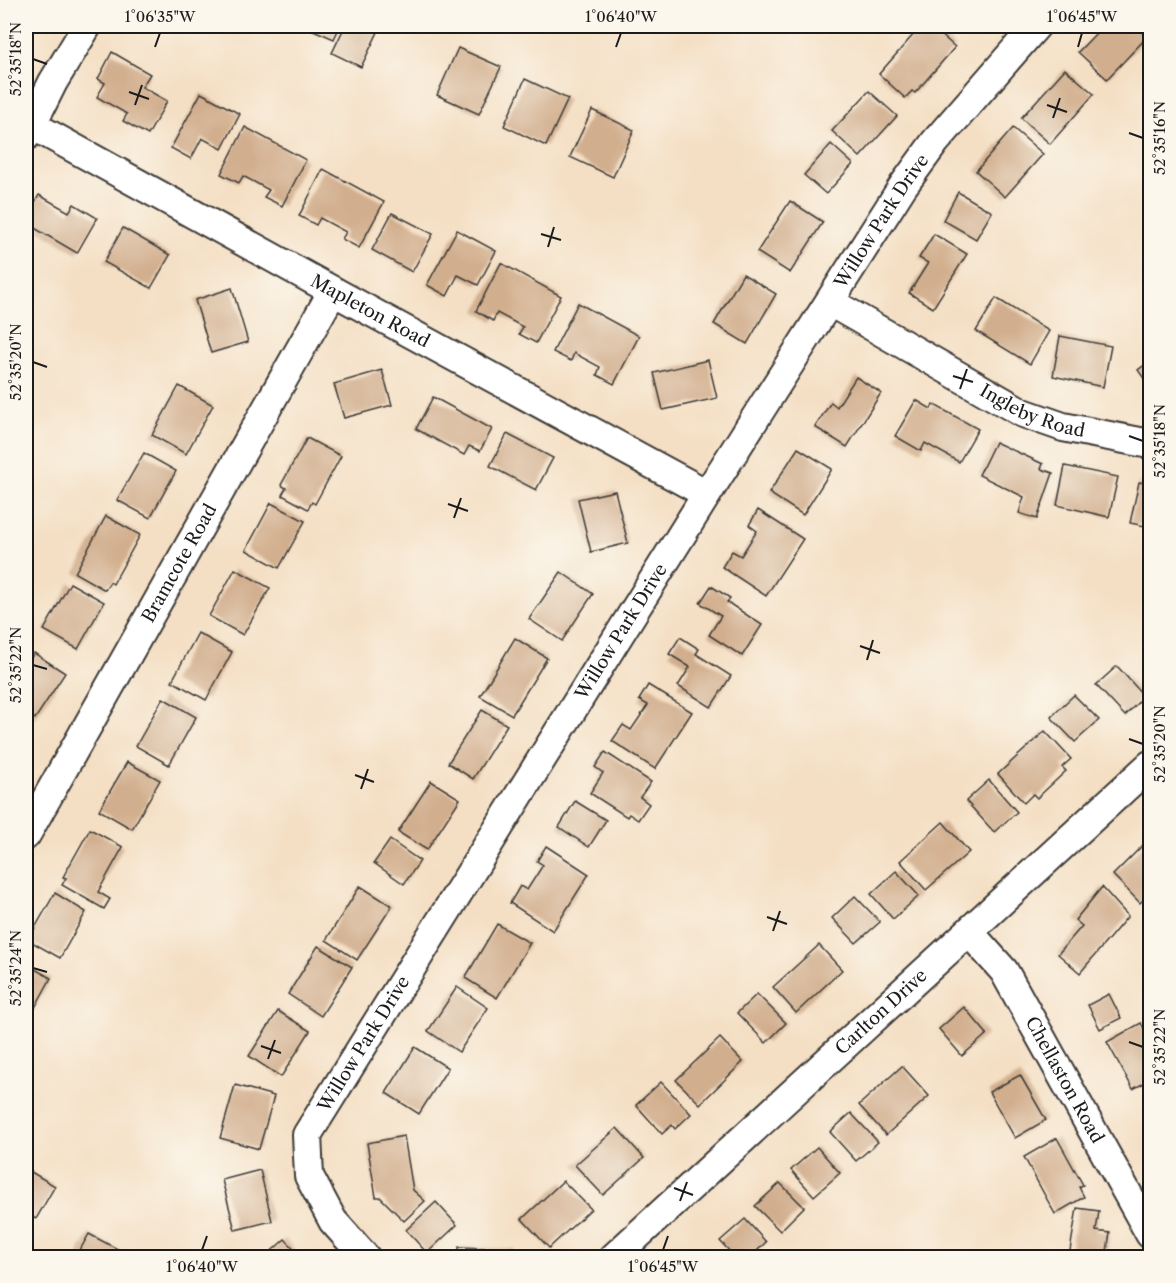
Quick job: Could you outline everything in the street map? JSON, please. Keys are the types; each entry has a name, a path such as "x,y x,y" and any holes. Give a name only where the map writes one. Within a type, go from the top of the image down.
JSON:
{"street":[{"path":"29,131 53,82 87,26"},
{"name":"Willow Park Drive","path":"366,1257 333,1221 309,1176 307,1135 707,494 903,186 935,142 1036,26"},
{"name":"Mapleton Road","path":"29,131 333,291 707,494"},
{"name":"Bramcote Road","path":"26,835 333,291"},
{"name":"Ingleby Road","path":"830,302 1023,413 1062,427 1150,444"},
{"name":"Carlton Drive","path":"613,1257 1150,765"},
{"name":"Chellaston Road","path":"969,932 1004,971 1150,1234"}],"building":[{"path":"26,26 45,26 26,31"},
{"path":"136,26 177,26 177,30 137,32"},
{"path":"304,26 340,26 334,39"},
{"path":"345,26 365,26 378,32 361,67 332,53"},
{"path":"921,26 931,26 955,47 915,93 912,91 905,98 879,74"},
{"path":"1103,26 1136,26 1147,37 1107,79 1078,52"},
{"path":"458,48 501,67 479,114 437,95"},
{"path":"112,52 150,74 142,87 167,101 148,135 123,121 127,114 97,97 105,83 98,79"},
{"path":"1065,69 1094,94 1050,144 1021,118"},
{"path":"525,79 568,99 546,146 504,126"},
{"path":"869,91 897,116 860,157 832,131"},
{"path":"201,93 240,114 222,149 202,138 191,159 171,148"},
{"path":"592,110 634,130 613,177 570,157"},
{"path":"245,127 306,160 282,206 264,197 269,190 243,176 239,183 221,174"},
{"path":"1013,128 1043,154 1005,197 976,171"},
{"path":"831,144 853,164 826,194 804,175"},
{"path":"323,169 384,202 359,248 342,239 346,232 320,218 316,225 299,216"},
{"path":"958,192 992,212 976,239 943,220"},
{"path":"39,195 69,212 74,204 97,218 77,253 26,223 26,218"},
{"path":"790,201 823,222 790,273 757,252"},
{"path":"392,213 433,234 412,272 372,250"},
{"path":"123,228 170,255 151,288 104,262"},
{"path":"457,230 496,251 478,285 458,275 447,296 427,285"},
{"path":"934,234 967,254 933,308 909,293 928,263 919,258"},
{"path":"501,263 561,296 536,343 519,334 523,327 497,313 493,321 476,311"},
{"path":"743,274 776,294 747,344 714,324"},
{"path":"232,288 248,342 211,353 195,300"},
{"path":"996,298 1049,331 1030,364 976,331"},
{"path":"578,303 639,336 614,384 597,375 600,367 574,353 571,361 553,352"},
{"path":"1060,336 1111,346 1103,387 1053,376"},
{"path":"708,360 717,398 663,410 654,373"},
{"path":"1150,361 1150,387 1138,370"},
{"path":"382,370 392,405 344,418 334,384"},
{"path":"856,377 881,393 847,447 815,427 831,402 837,407"},
{"path":"179,386 213,405 186,454 152,435"},
{"path":"433,397 492,429 480,451 469,446 464,455 416,429"},
{"path":"916,400 931,409 933,404 978,429 959,462 925,443 921,451 895,436"},
{"path":"507,434 553,458 536,490 490,466"},
{"path":"307,438 341,456 315,504 312,502 308,509 282,495 286,488 281,485"},
{"path":"995,442 1043,464 1041,469 1053,473 1037,519 1019,513 1024,497 979,475"},
{"path":"798,448 832,469 803,515 769,493"},
{"path":"144,453 176,471 150,518 117,500"},
{"path":"1065,466 1118,477 1109,517 1057,505"},
{"path":"1139,482 1150,484 1150,527 1130,523"},
{"path":"615,491 628,543 591,552 578,499"},
{"path":"271,503 305,521 279,568 246,550"},
{"path":"758,510 803,539 766,596 722,567 732,551 741,556 757,531 749,525"},
{"path":"106,516 140,535 113,584 110,582 105,590 75,573"},
{"path":"235,569 270,588 243,635 209,616"},
{"path":"561,572 593,594 562,641 529,619"},
{"path":"70,583 104,602 78,649 44,630"},
{"path":"711,586 730,598 727,602 762,625 742,656 709,635 721,616 700,603"},
{"path":"198,633 232,652 206,700 172,681"},
{"path":"680,637 699,649 696,654 731,676 711,707 678,686 690,667 669,654"},
{"path":"515,638 547,658 512,715 480,696"},
{"path":"34,653 65,673 35,719 26,712 26,665"},
{"path":"1117,666 1144,696 1125,716 1096,685"},
{"path":"648,685 692,712 655,769 612,741 623,725 631,730 648,705 639,700"},
{"path":"1074,695 1099,720 1075,742 1051,717"},
{"path":"163,698 196,717 169,765 136,746"},
{"path":"482,710 507,725 473,779 448,763"},
{"path":"1045,731 1071,759 1062,767 1066,771 1037,798 1033,794 1024,803 998,774"},
{"path":"605,752 651,782 640,797 649,804 638,820 629,814 627,817 590,793 603,773 595,767"},
{"path":"127,762 160,780 132,829 99,810"},
{"path":"989,780 1017,812 994,832 966,801"},
{"path":"431,781 460,799 427,850 398,832"},
{"path":"575,801 606,820 589,847 559,827"},
{"path":"943,822 969,852 926,890 900,861"},
{"path":"90,829 123,847 98,892 110,899 104,909 62,885 66,878 63,877"},
{"path":"1150,838 1150,893 1140,903 1113,875"},
{"path":"390,840 420,861 404,884 374,863"},
{"path":"546,846 589,874 553,931 510,903 520,886 527,890 543,865 537,861"},
{"path":"896,871 919,896 893,919 871,894"},
{"path":"360,886 392,906 357,960 326,940"},
{"path":"1102,887 1128,916 1080,973 1058,954 1082,926 1075,920"},
{"path":"55,893 86,912 60,958 28,940"},
{"path":"855,896 880,922 856,943 832,918"},
{"path":"497,924 530,943 497,998 465,978"},
{"path":"819,945 842,970 796,1013 773,987"},
{"path":"318,946 352,967 321,1016 288,994"},
{"path":"26,964 51,978 26,1024"},
{"path":"457,987 488,1008 459,1052 428,1031"},
{"path":"757,994 786,1023 766,1043 737,1013"},
{"path":"1109,994 1121,1018 1100,1029 1088,1005"},
{"path":"964,1007 987,1034 962,1056 939,1029"},
{"path":"278,1011 310,1031 281,1077 249,1056"},
{"path":"1141,1023 1150,1040 1150,1080 1133,1089 1107,1042"},
{"path":"720,1038 743,1062 700,1104 676,1080"},
{"path":"415,1047 448,1068 419,1114 386,1093"},
{"path":"902,1066 929,1096 886,1135 859,1105"},
{"path":"1020,1075 1046,1120 1015,1138 989,1092"},
{"path":"661,1082 691,1114 675,1129 672,1125 662,1134 636,1105"},
{"path":"235,1085 274,1096 259,1149 220,1138"},
{"path":"851,1113 878,1142 856,1161 830,1132"},
{"path":"617,1128 644,1158 603,1195 575,1165"},
{"path":"404,1136 413,1190 425,1201 404,1221 380,1197 376,1197 367,1143"},
{"path":"1057,1138 1083,1185 1079,1187 1084,1197 1055,1214 1024,1157"},
{"path":"817,1147 840,1173 814,1196 791,1170"},
{"path":"26,1169 55,1186 36,1219 26,1213"},
{"path":"260,1170 272,1221 235,1230 222,1180"},
{"path":"563,1181 591,1209 549,1248 522,1219"},
{"path":"780,1183 804,1207 780,1231 755,1206"},
{"path":"436,1202 457,1225 427,1253 406,1230"},
{"path":"1077,1208 1099,1211 1096,1231 1110,1233 1106,1257 1069,1257"},
{"path":"745,1219 766,1242 756,1252 761,1257 735,1257 720,1241"},
{"path":"89,1234 123,1252 120,1257 76,1257"},
{"path":"285,1239 302,1257 265,1257"},
{"path":"459,1247 514,1249 514,1257 459,1257"}]}
